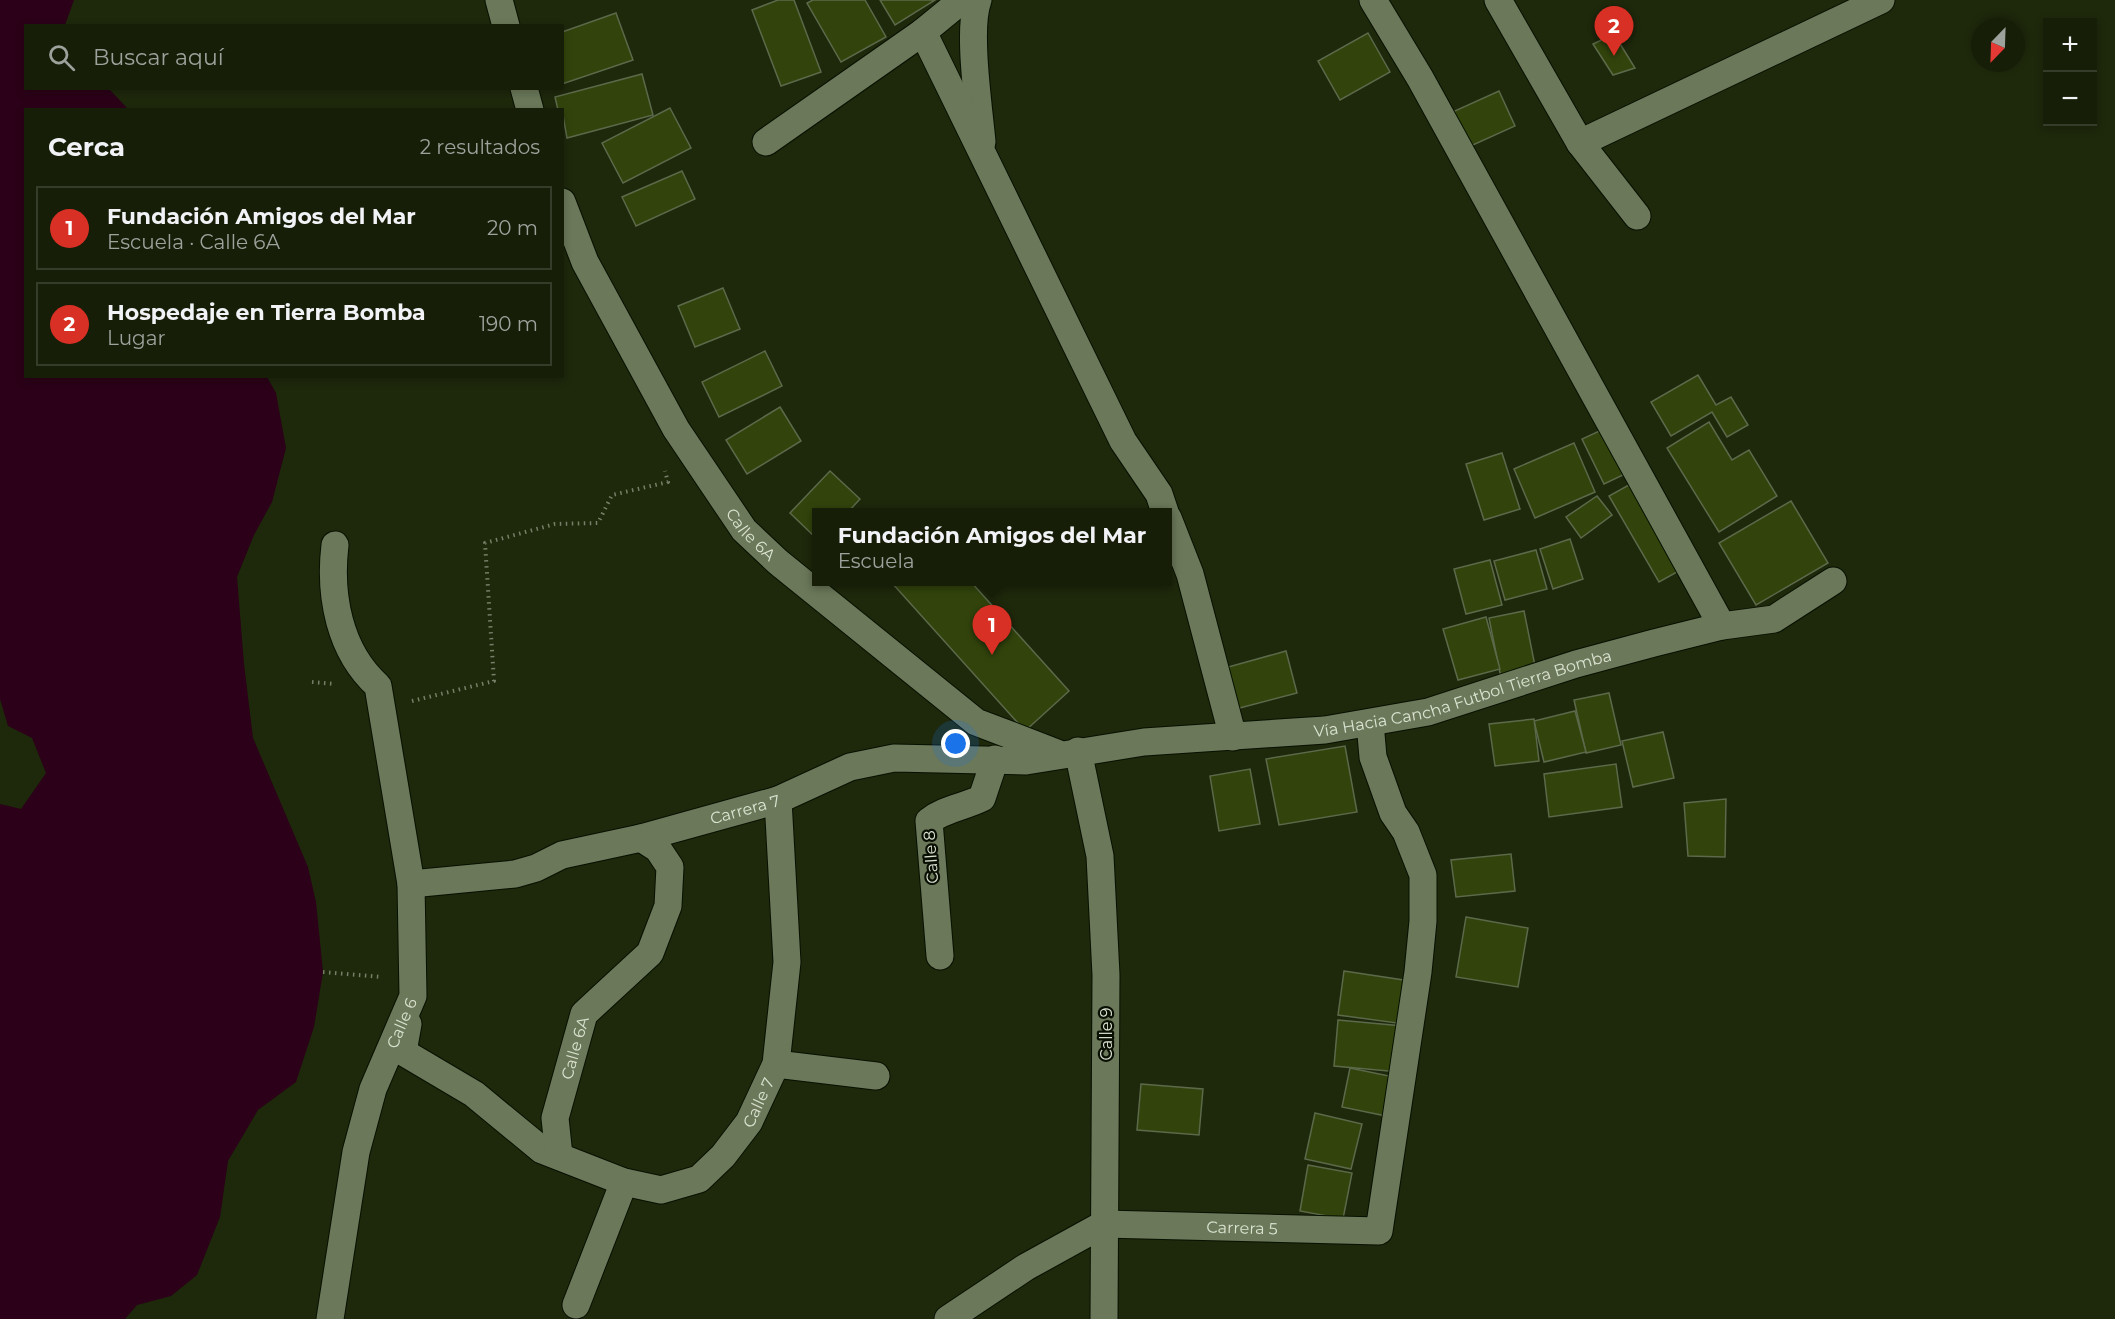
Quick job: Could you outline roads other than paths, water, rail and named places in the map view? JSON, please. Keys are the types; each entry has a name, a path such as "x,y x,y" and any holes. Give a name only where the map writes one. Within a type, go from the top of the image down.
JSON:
{"street":[{"path":"499,0 505,24"},
{"path":"766,142 923,32 962,0"},
{"path":"978,0 974,9 974,34 983,158"},
{"path":"1498,0 1580,142 1637,216"},
{"path":"1580,142 1881,0"},
{"path":"1382,3 1722,626"},
{"path":"923,32 1123,441 1159,494 1163,508"},
{"path":"525,90 529,108"},
{"name":"Calle 6A","path":"564,207 585,262 676,429 744,530 778,562 975,722 1034,746 1069,752"},
{"path":"1172,530 1190,574 1233,737"},
{"name":"Calle 6","path":"330,1319 359,1142 373,1089 413,988 411,884 378,686 363,673 354,658 334,602 335,545"},
{"name":"Vía Hacia Cancha Futbol Tierra Bomba","path":"1069,752 1144,742 1325,730 1428,712 1575,664 1722,626 1774,619 1833,580"},
{"name":"Carrera 5","path":"1104,1224 1378,1231 1418,972 1423,921 1423,886 1422,875 1406,832 1393,813 1373,757 1370,723"},
{"name":"Carrera 7","path":"411,884 515,874 536,868 562,855 641,838 778,800 850,766 894,758 1026,761 1069,752"},
{"name":"Calle 9","path":"1069,752 1100,856 1106,975 1104,1319"},
{"name":"Calle 8","path":"940,956 928,833 929,821 939,813 965,807 982,798 995,759"},
{"name":"Calle 7","path":"413,988 403,1052 474,1094 535,1145 624,1182 661,1190 699,1179 723,1156 749,1122 776,1064 788,962 778,800"},
{"name":"Calle 6A","path":"560,1156 555,1118 585,1014 596,1000 650,953 668,906 670,867 658,849 641,838"},
{"path":"776,1064 876,1076"},
{"path":"576,1305 624,1182"},
{"path":"948,1319 1026,1267 1104,1224"}],"place":[{"name":"Hospedaje en Tierra Bomba","path":"1614,56"},
{"name":"Fundación Amigos del Mar","path":"992,655"}]}
